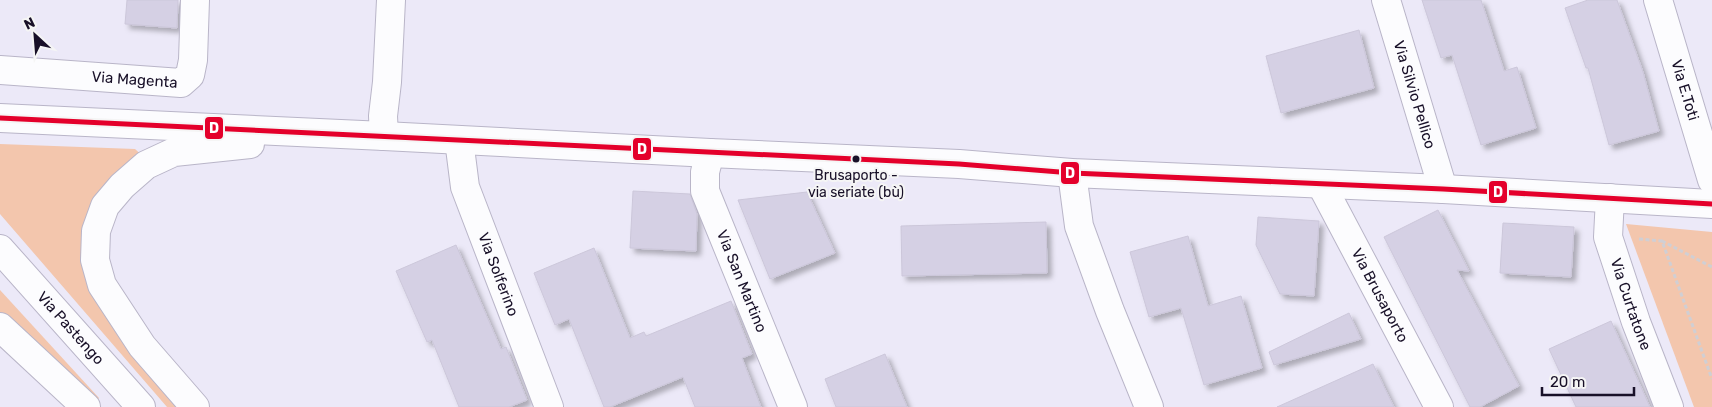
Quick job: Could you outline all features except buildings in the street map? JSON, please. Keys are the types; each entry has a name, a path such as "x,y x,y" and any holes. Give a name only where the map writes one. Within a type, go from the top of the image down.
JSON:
{"street":[{"name":"Via Magenta","path":"0,70 181,84 190,75 193,60 195,0"},
{"path":"384,136 382,116 387,82 391,0"},
{"name":"Via Silvio Pellico","path":"1386,0 1443,189"},
{"name":"Via E.Toti","path":"1658,0 1712,180"},
{"path":"0,118 710,154 959,164 1072,173 1443,189 1712,204"},
{"path":"195,407 142,346 102,285 95,260 96,231 106,206 122,186 146,165 174,152 352,135"},
{"name":"Via Solferino","path":"459,140 465,187 550,407"},
{"name":"Via San Martino","path":"710,154 705,172 704,191 793,407"},
{"path":"1072,173 1079,226 1110,311 1150,407"},
{"name":"Via Brusaporto","path":"1321,184 1439,407"},
{"name":"Via Curtatone","path":"1610,198 1608,237 1636,322 1669,407"},
{"name":"Via Pastengo","path":"0,249 141,407"},
{"path":"0,327 86,407"}],"path":[{"path":"1608,237 1662,241 1712,267"},
{"path":"1662,241 1712,379"}],"shaded area":[{"path":"0,144 135,149 146,159 87,232 185,407 167,407 0,214"},
{"path":"1626,224 1712,232 1712,407 1694,407"},
{"path":"0,290 99,398 96,402 0,318"}],"transit line":[{"name":"D","path":"0,118 959,164 1072,173 1443,189 1712,204"}],"place":[{"name":"Brusaporto - via seriate (bù)","path":"856,159"}]}
